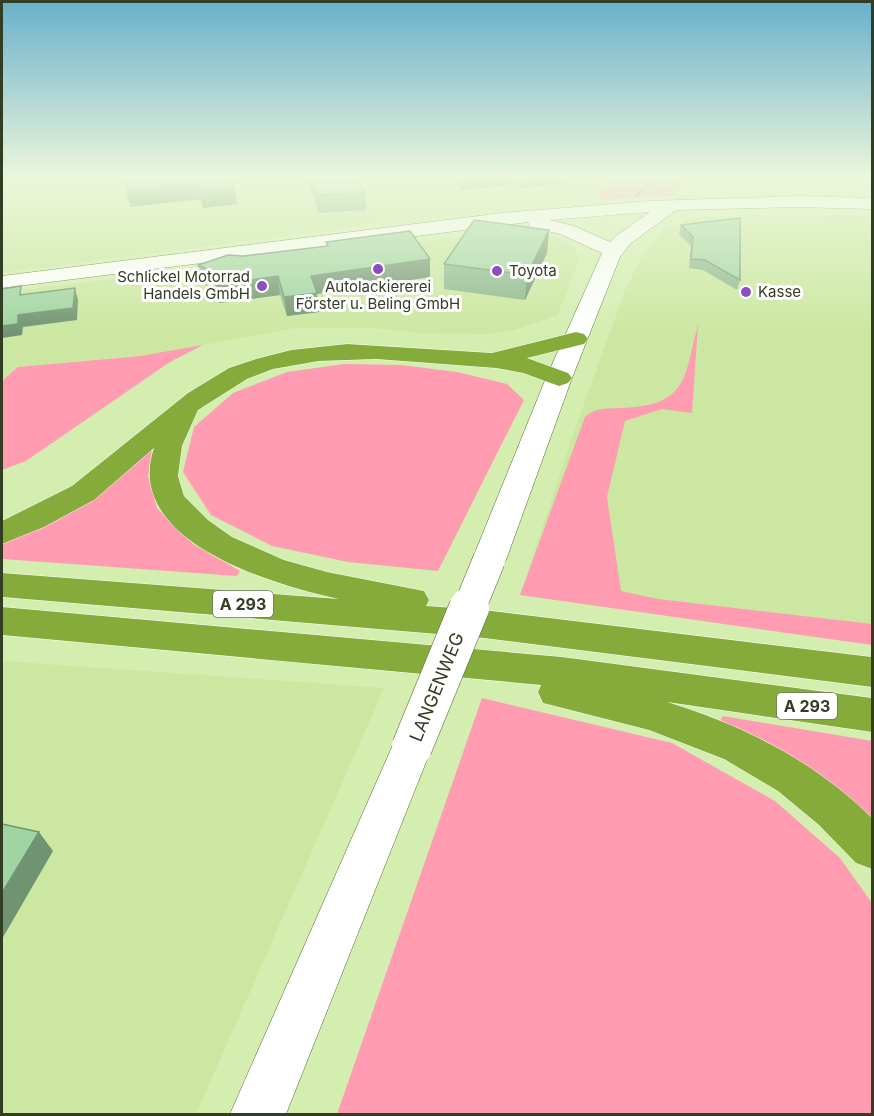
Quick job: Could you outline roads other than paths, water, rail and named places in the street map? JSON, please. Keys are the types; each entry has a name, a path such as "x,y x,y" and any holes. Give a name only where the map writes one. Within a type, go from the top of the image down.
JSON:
{"highway":[{"path":"492,360 576,339"},
{"path":"2,532 51,511 84,493 111,472 149,436 216,386 251,369 285,359 327,352 357,351 492,360 543,369 559,378"},
{"path":"432,357 537,380 559,378"},
{"path":"187,408 170,441 164,464 164,483 172,502 186,519 207,536 249,562 312,581 427,602 484,624"},
{"name":"A 293","path":"2,585 484,624 873,672"},
{"name":"A 293","path":"2,621 561,672 873,715"},
{"path":"420,660 459,680 542,689 593,699 645,711 697,730 737,747 793,778 847,822 873,848"}],"street":[{"path":"2,282 395,231"},
{"path":"570,231 613,248"},
{"path":"606,231 613,248"},
{"path":"613,248 636,231"},
{"name":"LANGENWEG","path":"258,1114 489,560 559,378 613,248"}],"place":[{"name":"Autolackiererei Förster u. Beling GmbH","path":"378,269"},
{"name":"Toyota","path":"497,271"},
{"name":"Schlickel Motorrad Handels GmbH","path":"262,286"},
{"name":"Kasse","path":"746,292"}]}
